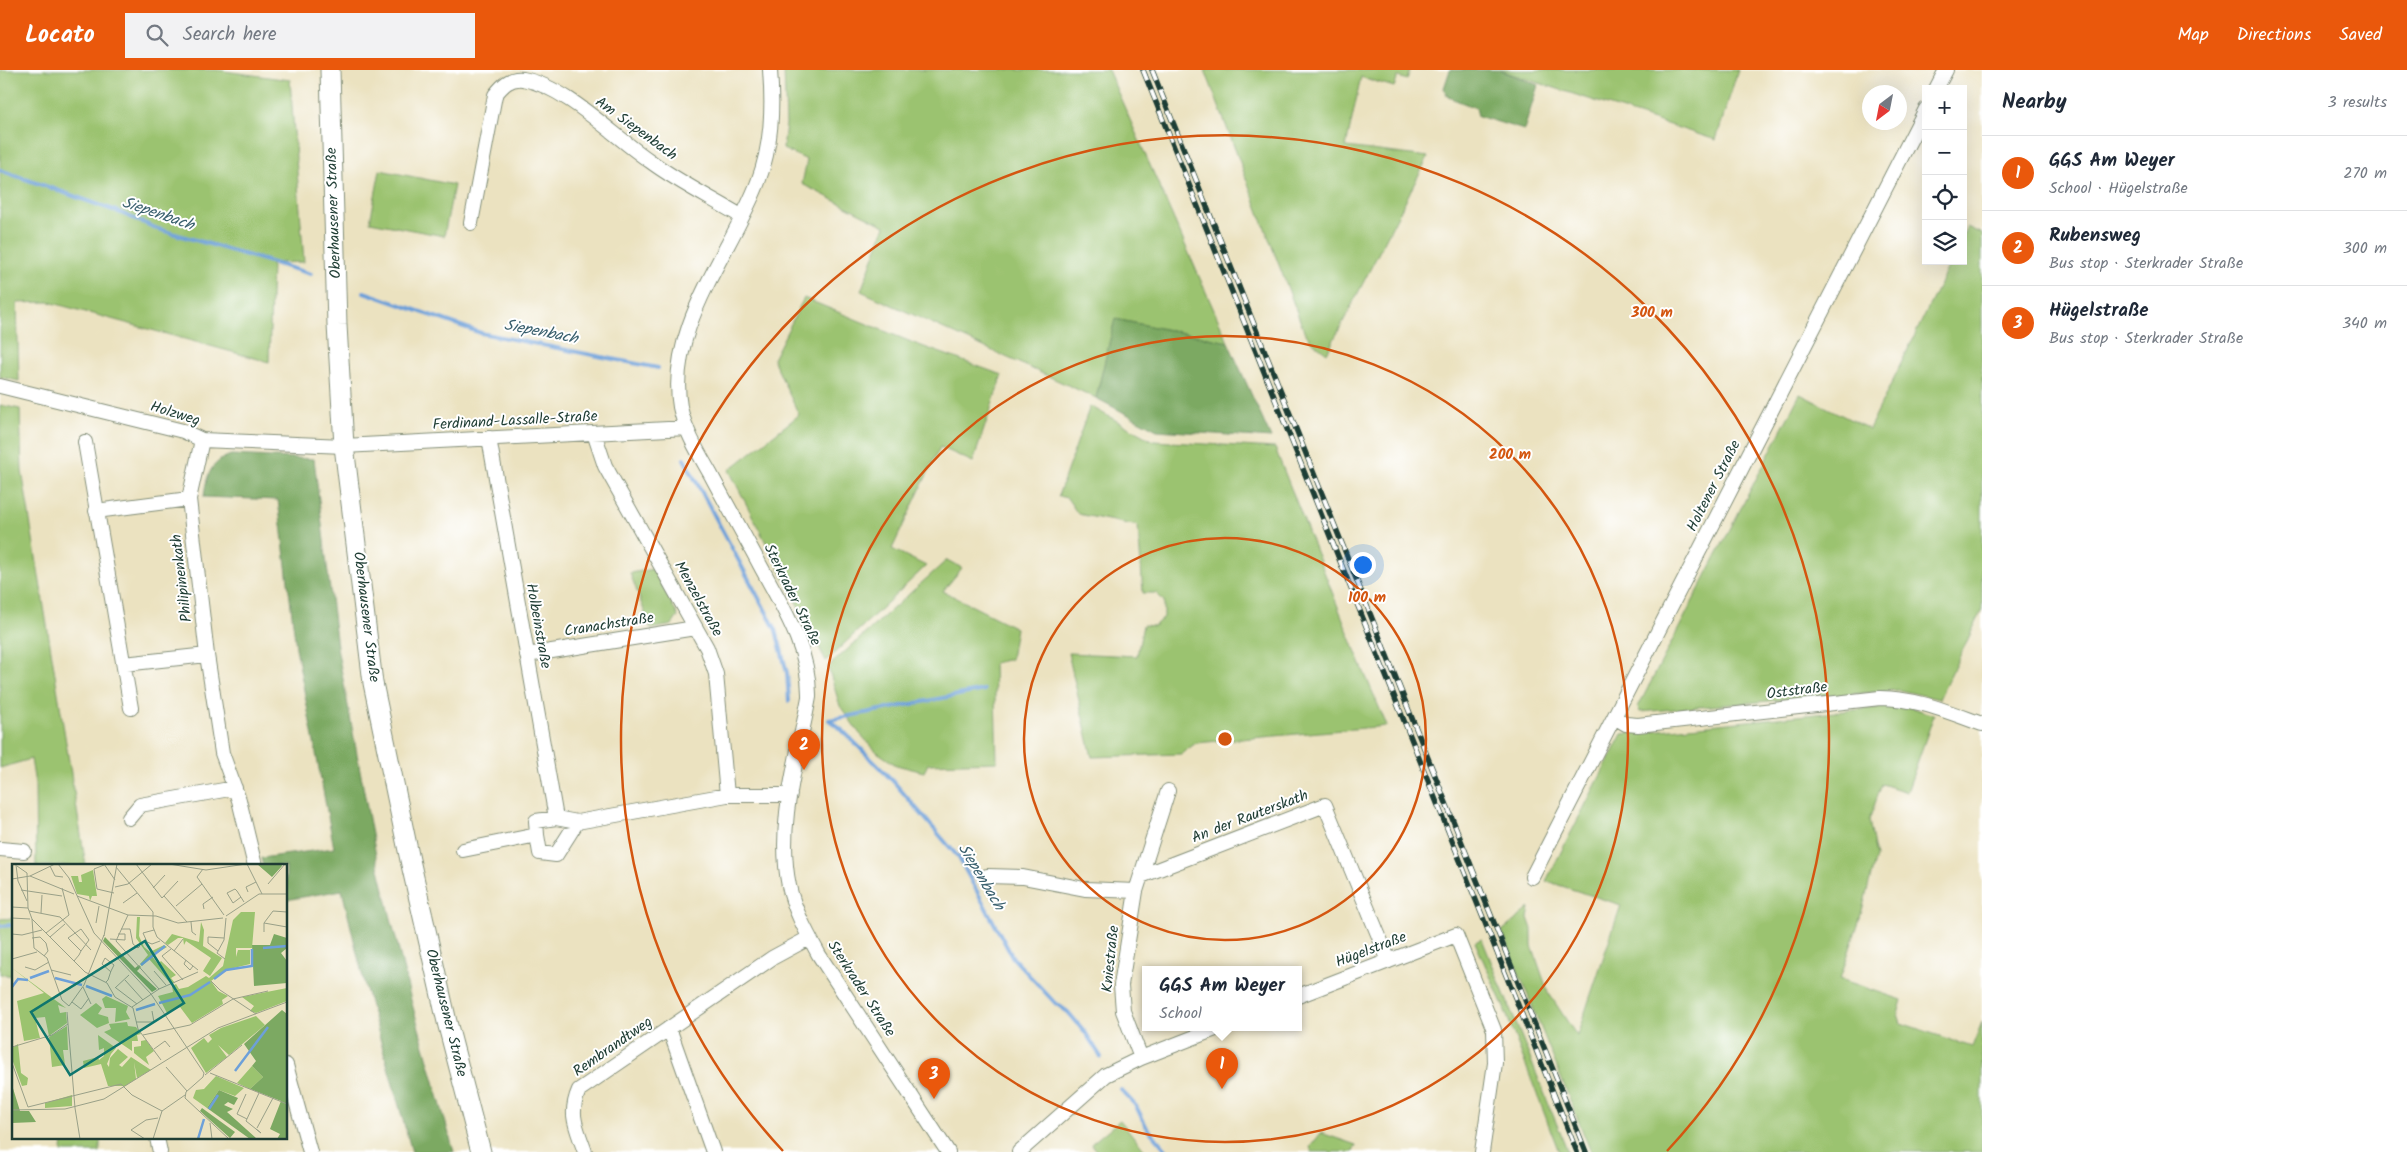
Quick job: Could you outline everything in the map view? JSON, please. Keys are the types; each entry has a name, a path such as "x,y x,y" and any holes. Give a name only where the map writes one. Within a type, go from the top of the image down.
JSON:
{"main road":[{"name":"Oberhausener Straße","path":"330,70 337,326 344,446 374,683 445,1013 481,1152"}],"street":[{"name":"Sterkrader Straße","path":"770,70 773,106 769,140 758,182 690,324 682,350 679,374 680,406 687,428 801,645 810,681 809,697 784,833 789,886 801,922 948,1152"},
{"path":"1938,85 1946,70"},
{"name":"Am Siepenbach","path":"471,223 495,95 510,80 522,79 543,86 572,102 650,162 741,216"},
{"name":"Holtener Straße","path":"1532,877 1922,117"},
{"name":"Holzweg","path":"0,386 183,431 202,440 344,446"},
{"name":"Ferdinand-Lassalle-Straße","path":"344,446 687,428"},
{"name":"Menzelstraße","path":"594,433 605,466 707,648 716,674 727,795"},
{"name":"Holbeinstraße","path":"488,438 556,818"},
{"name":"Philipinenkath","path":"202,440 189,499 207,655 222,753 235,788 255,864"},
{"path":"85,442 131,708"},
{"path":"96,511 189,499"},
{"name":"Cranachstraße","path":"527,655 695,628"},
{"path":"124,664 207,655"},
{"name":"Oststraße","path":"1614,717 1626,724 1638,725 1880,698 1896,698 1934,706 1982,724"},
{"path":"129,818 140,805 235,788"},
{"name":"Kniestraße","path":"1141,1058 1123,1011 1121,985 1136,891 1168,791"},
{"path":"577,822 556,855 540,853 536,821 556,818 577,822 727,795 790,796"},
{"name":"An der Rauterskath","path":"1141,876 1325,805 1389,961"},
{"path":"463,850 537,835"},
{"path":"0,849 24,851"},
{"path":"987,876 1023,877 1085,889 1136,891"},
{"name":"Hügelstraße","path":"1302,994 1456,935 1494,1030 1495,1063 1482,1152"},
{"name":"Rembrandtweg","path":"585,1152 573,1118 573,1104 579,1090 772,958 810,938"},
{"name":"Rembrandtweg","path":"669,1028 713,1152"},
{"path":"1019,1152 1106,1075 1141,1058 1210,1031"},
{"path":"288,1072 310,1152"}],"green space":[{"path":"0,70 217,70 290,80 304,262 272,263 269,362 49,302 17,303 19,381 0,377"},
{"path":"784,70 1108,70 1228,342 1115,319 1096,398 861,291 885,226 802,184 807,160 783,149 786,124"},
{"path":"1205,70 1410,70 1407,80 1398,77 1394,87 1361,77 1346,147 1428,157 1327,353 1311,341 1304,331"},
{"path":"1450,70 1499,70 1538,85 1524,130 1478,116 1476,108 1448,97 1444,88"},
{"path":"1499,70 1738,70 1716,140"},
{"path":"380,170 454,185 444,236 370,222"},
{"path":"1967,227 1982,234 1982,610 1939,699 1899,690 1640,712 1638,707 1800,394 1869,429 1949,265 1967,265"},
{"path":"804,298 916,344 1002,375 973,462 940,447 892,549 926,566 826,661 729,470 799,415 773,359"},
{"path":"1115,319 1228,342 1271,438 1157,430 1096,398"},
{"path":"0,405 20,409 22,471 86,864 36,864 35,784 31,759 0,768"},
{"path":"1090,406 1153,441 1275,448 1387,726 1196,743 1181,754 1092,757 1068,653 1137,656 1143,625 1154,626 1164,617 1164,601 1156,593 1143,593 1138,526 1078,514 1067,498 1058,496"},
{"path":"231,455 314,459 337,647 377,861 411,1000 454,1152 412,1152 364,982 342,890 288,900 288,864 262,864 261,858 334,848 296,648 278,500 204,497 210,471 224,458"},
{"path":"947,560 962,568 943,591 1016,628 1011,659 994,663 997,762 928,764 924,772 896,765 877,752 860,734 840,706 828,667"},
{"path":"653,569 678,616 672,625 651,629 630,573"},
{"path":"1903,705 1934,715 1907,792 1882,784 1869,820 1876,857 1860,918 1840,979 1902,1000 1898,1014 1901,1023 1972,1047 1982,1022 1982,1152 1591,1152 1502,931 1530,908 1528,918 1532,929 1532,946 1548,992 1577,1036 1621,905 1546,881 1622,734"},
{"path":"12,918 12,976 0,974 0,919"},
{"path":"1482,939 1568,1152 1559,1152 1502,1003 1475,942"},
{"path":"1120,1120 1146,1152 1097,1152 1091,1144"},
{"path":"1321,1133 1356,1145 1353,1152 1312,1152 1310,1147"},
{"path":"63,1140 100,1140 100,1152 62,1152"}],"waterway":[{"name":"Siepenbach","path":"0,170 116,211 158,229 311,274"},
{"name":"Siepenbach","path":"364,292 481,333 658,368"},
{"name":"Siepenbach","path":"684,459 776,630 787,673 789,701"},
{"path":"829,720 984,690"},
{"name":"Siepenbach","path":"829,720 842,730 893,781 959,858 1013,958 1055,1003 1068,1012 1085,1032 1101,1057"},
{"path":"0,926 12,925"},
{"name":"Siepenbach","path":"1121,1090 1136,1106 1147,1128 1168,1152"}],"railway":[{"path":"1143,70 1577,1152"},
{"path":"1152,70 1586,1152"}],"place":[{"name":"Rubensweg","path":"804,770"},
{"name":"GGS Am Weyer","path":"1222,1089"},
{"name":"Hügelstraße","path":"934,1099"}]}
